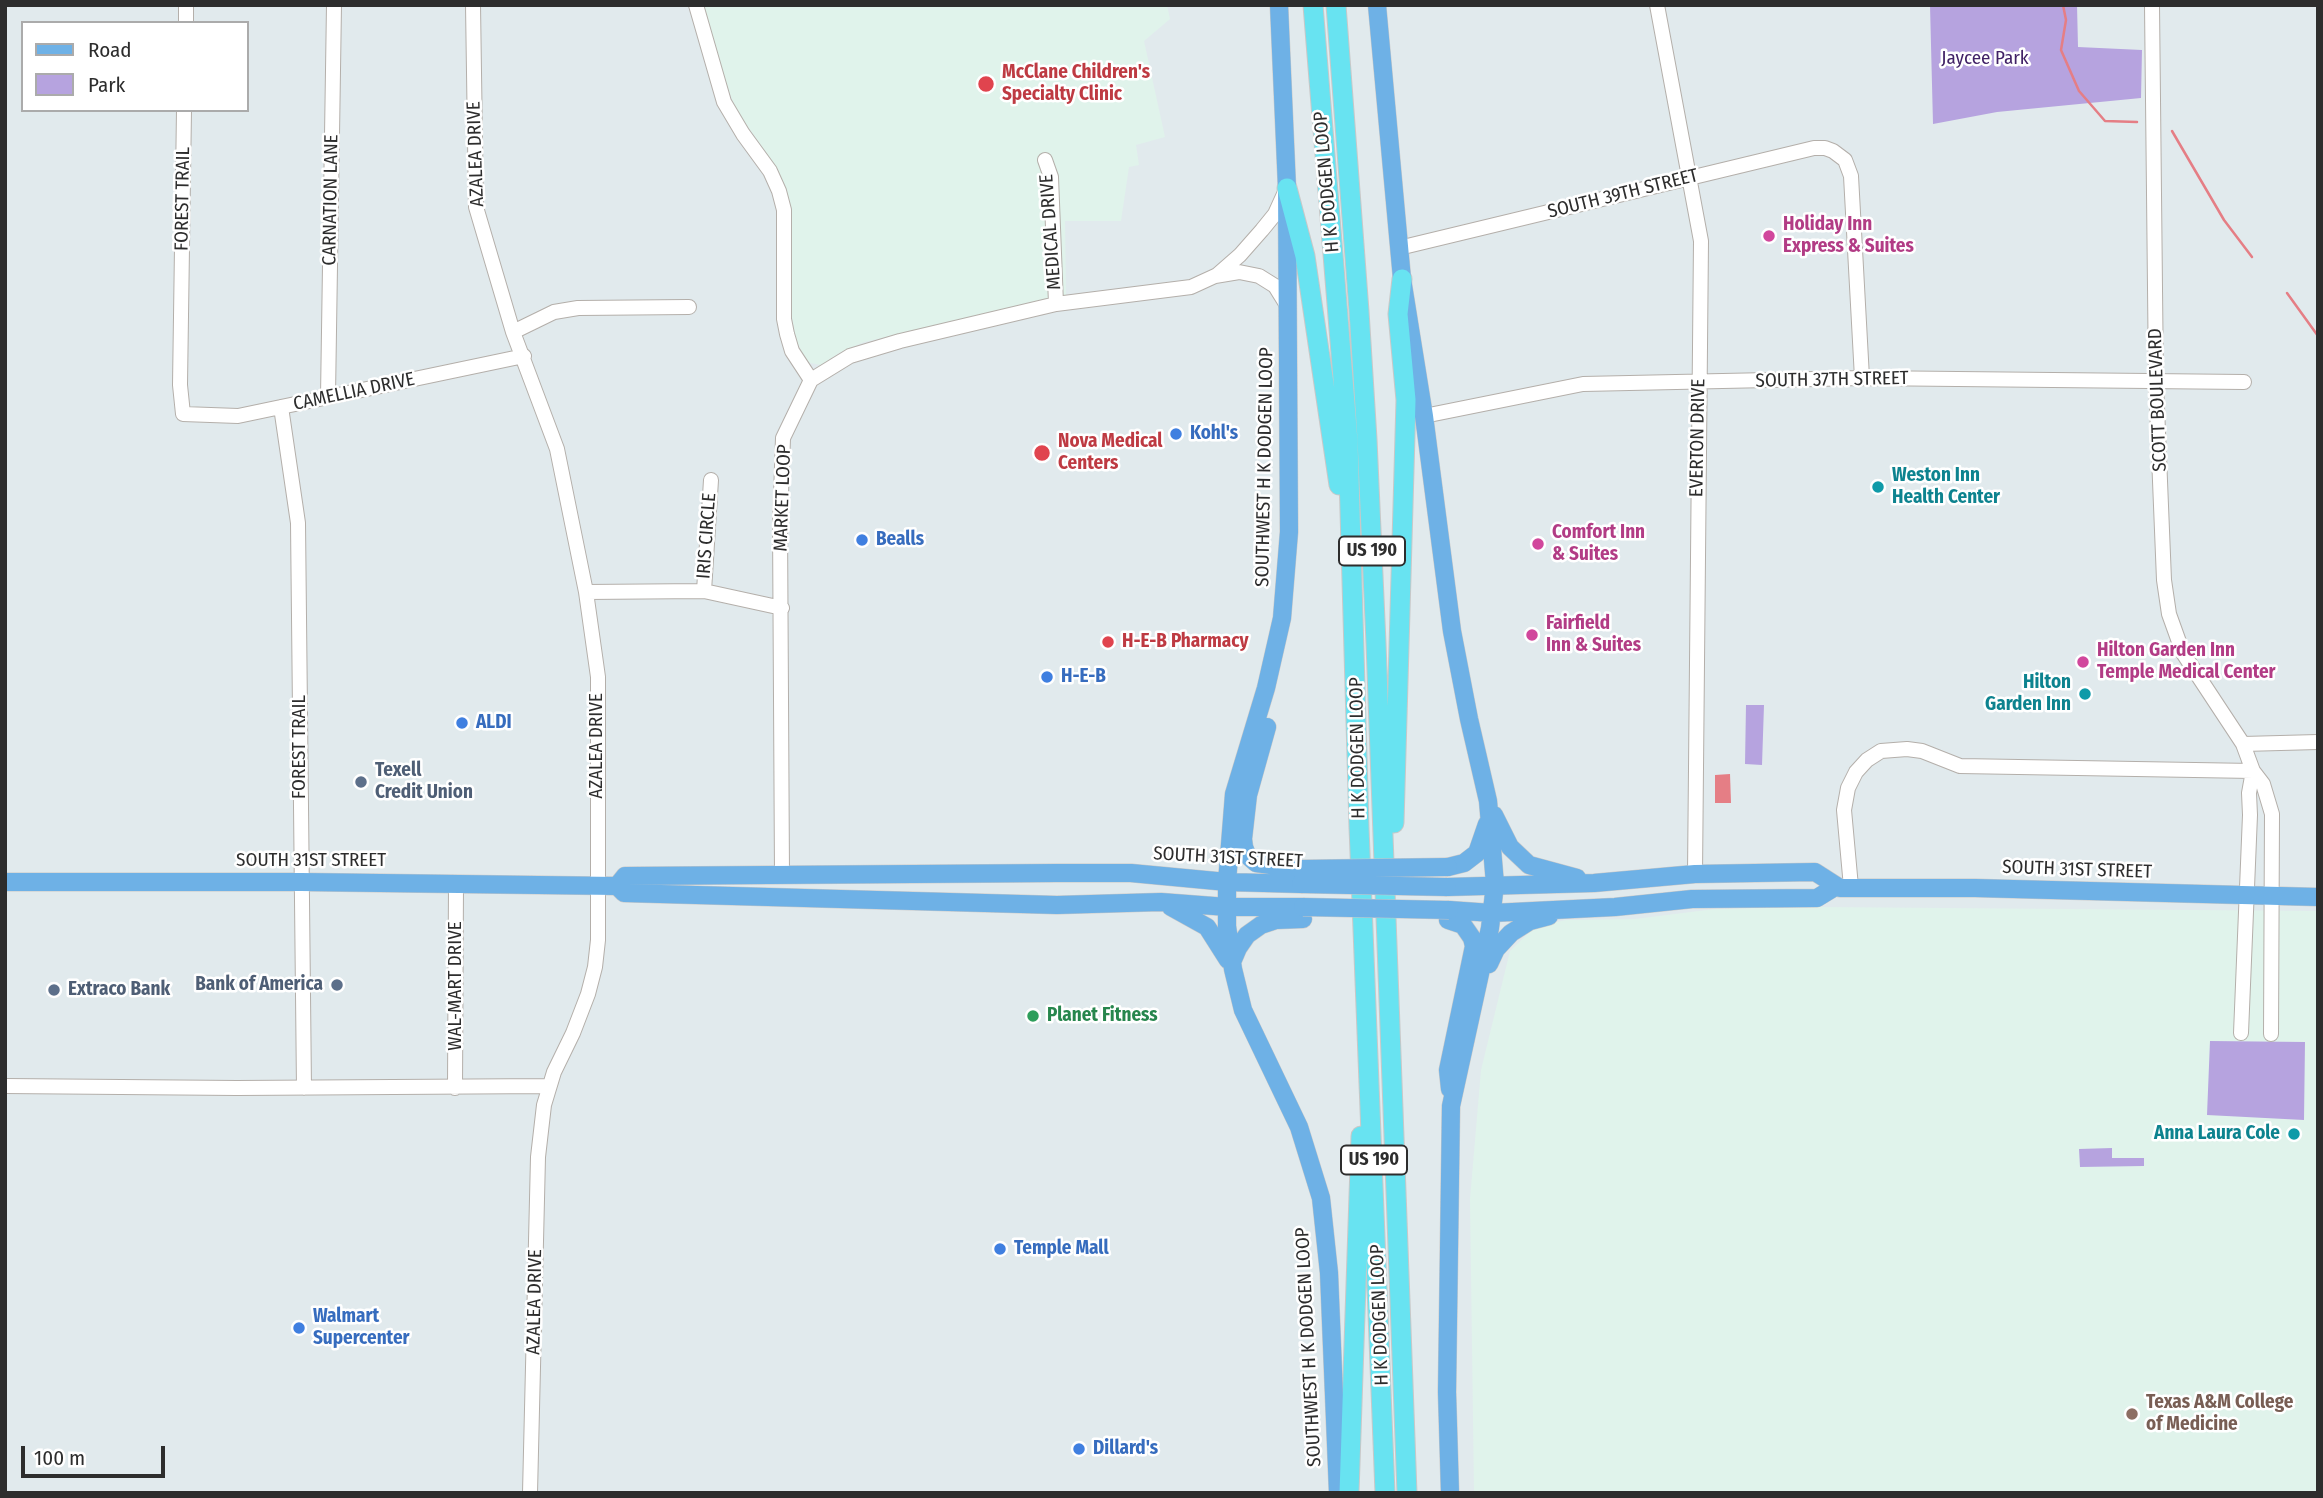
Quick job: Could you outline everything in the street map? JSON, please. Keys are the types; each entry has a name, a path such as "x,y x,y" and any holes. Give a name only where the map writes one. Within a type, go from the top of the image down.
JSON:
{"highway":[{"name":"H K DODGEN LOOP","path":"1313,5 1348,441 1359,827 1382,1360 1385,1493"},
{"name":"H K DODGEN LOOP","path":"1336,5 1367,452 1408,1493"},
{"path":"1287,188 1305,256 1335,459 1356,663"},
{"path":"1391,1097 1397,1036 1393,852 1406,400 1398,314 1402,279"},
{"path":"1349,1493 1361,1136 1355,935 1359,827"}],"main road":[{"name":"SOUTHWEST H K DODGEN LOOP","path":"1279,5 1287,188 1289,532 1282,618 1234,794 1227,882 1227,926 1243,1010 1299,1127 1321,1198 1329,1273 1338,1493"},
{"path":"1377,5 1402,279 1424,415 1452,631 1488,807 1495,884 1476,997 1451,1106"},
{"path":"1272,661 1275,701 1248,795 1243,839 1247,855 1256,863 1300,876 1448,867 1464,863 1478,853 1488,807"},
{"path":"1488,807 1510,847 1529,864 1594,883"},
{"name":"SOUTH 31ST STREET","path":"617,886 625,876 1131,873 1227,882 1300,876 1447,887 1594,883 1695,874 1815,872 1842,887"},
{"name":"SOUTH 31ST STREET","path":"5,882 617,886 624,893 1057,905 1161,902 1303,913 1448,915 1615,907 1692,899 1817,898 1842,887 2318,897"},
{"path":"1161,902 1207,927 1233,966"},
{"path":"1476,997 1496,949 1511,933 1530,921 1552,915 1615,907"},
{"path":"1233,966 1238,947 1247,935 1261,925 1303,913"},
{"path":"1448,915 1463,925 1474,946 1448,1070 1451,1106 1447,1392 1450,1493"}],"street":[{"name":"CARNATION LANE","path":"328,396 334,5"},
{"name":"AZALEA DRIVE","path":"473,5 476,207 513,332 557,449 586,593 598,677 598,940 595,967 573,1033 554,1072 544,1105 538,1157 530,1493"},
{"path":"696,5 724,102 770,171 779,191 784,223 784,318 792,351 811,380 850,356 900,341 1056,304 1191,288 1215,276 1240,255 1275,214 1287,188"},
{"name":"EVERTON DRIVE","path":"1657,5 1701,241 1695,874"},
{"name":"SCOTT BOULEVARD","path":"2152,5 2156,382 2164,580 2169,614 2183,653 2243,744 2253,771 2263,784 2272,814 2270,1034"},
{"name":"FOREST TRAIL","path":"183,414 180,385 184,112"},
{"name":"SOUTH 39TH STREET","path":"1398,248 1814,148 1833,151 1844,160 1851,176 1862,378"},
{"name":"MEDICAL DRIVE","path":"1045,160 1051,177 1056,304"},
{"path":"1215,276 1239,272 1259,276 1275,286 1289,308"},
{"path":"513,332 554,312 578,308 689,307"},
{"name":"CAMELLIA DRIVE","path":"183,414 238,416 524,356"},
{"name":"SOUTH 37TH STREET","path":"1424,415 1583,384 1862,378 2244,382"},
{"name":"MARKET LOOP","path":"782,874 780,523 783,438 811,380"},
{"name":"FOREST TRAIL","path":"281,407 298,523 304,1088"},
{"name":"IRIS CIRCLE","path":"704,591 711,480"},
{"path":"586,593 704,591 782,608"},
{"path":"2243,744 2318,742"},
{"path":"1842,887 1844,810 1848,788 1856,772 1867,760 1881,751 1922,751 1960,766 2253,771"},
{"name":"SCOTT BOULEVARD","path":"2241,1033 2249,793 2253,771"},
{"name":"WAL-MART DRIVE","path":"456,884 456,1088"},
{"path":"5,1086 549,1086"}],"shaded area":[{"path":"704,5 1167,5 1170,19 1144,41 1165,137 1136,145 1139,165 1129,167 1121,221 1065,221 1066,296 864,342 821,365 806,362 796,339 791,312 792,232 787,191 772,161 737,111 724,80"},
{"path":"1730,774 1731,803 1715,803 1715,775"},
{"path":"1820,907 2318,911 2318,1493 1474,1493 1470,1199 1481,1070 1510,951 1535,927 1566,920 1635,919 1715,909"}],"green space":[{"name":"Jaycee Park","path":"1930,5 2077,5 2078,47 2142,50 2141,98 1997,112 1933,124"},
{"path":"1746,705 1764,705 1762,765 1745,764"},
{"path":"2210,1041 2305,1042 2304,1120 2207,1115"},
{"path":"2112,1148 2112,1158 2144,1158 2144,1166 2080,1167 2079,1149"}],"waterway":[{"path":"2063,5 2066,20 2061,50 2079,91 2105,121 2137,122"},
{"path":"2172,131 2224,220 2252,257"},
{"path":"2287,293 2318,336"}],"place":[{"name":"McClane Children's Specialty Clinic","path":"986,84"},
{"name":"Holiday Inn Express & Suites","path":"1769,236"},
{"name":"Kohl's","path":"1176,434"},
{"name":"Nova Medical Centers","path":"1042,453"},
{"name":"Weston Inn Health Center","path":"1878,487"},
{"name":"Bealls","path":"862,540"},
{"name":"Comfort Inn & Suites","path":"1538,544"},
{"name":"Fairfield Inn & Suites","path":"1532,635"},
{"name":"H-E-B Pharmacy","path":"1108,642"},
{"name":"Hilton Garden Inn Temple Medical Center","path":"2083,662"},
{"name":"H-E-B","path":"1047,677"},
{"name":"Hilton Garden Inn","path":"2085,694"},
{"name":"ALDI","path":"462,723"},
{"name":"Texell Credit Union","path":"361,782"},
{"name":"Bank of America","path":"337,985"},
{"name":"Extraco Bank","path":"54,990"},
{"name":"Planet Fitness","path":"1033,1016"},
{"name":"Anna Laura Cole","path":"2294,1134"},
{"name":"Temple Mall","path":"1000,1249"},
{"name":"Walmart Supercenter","path":"299,1328"},
{"name":"Texas A&M College of Medicine","path":"2132,1414"},
{"name":"Dillard's","path":"1079,1449"}]}
